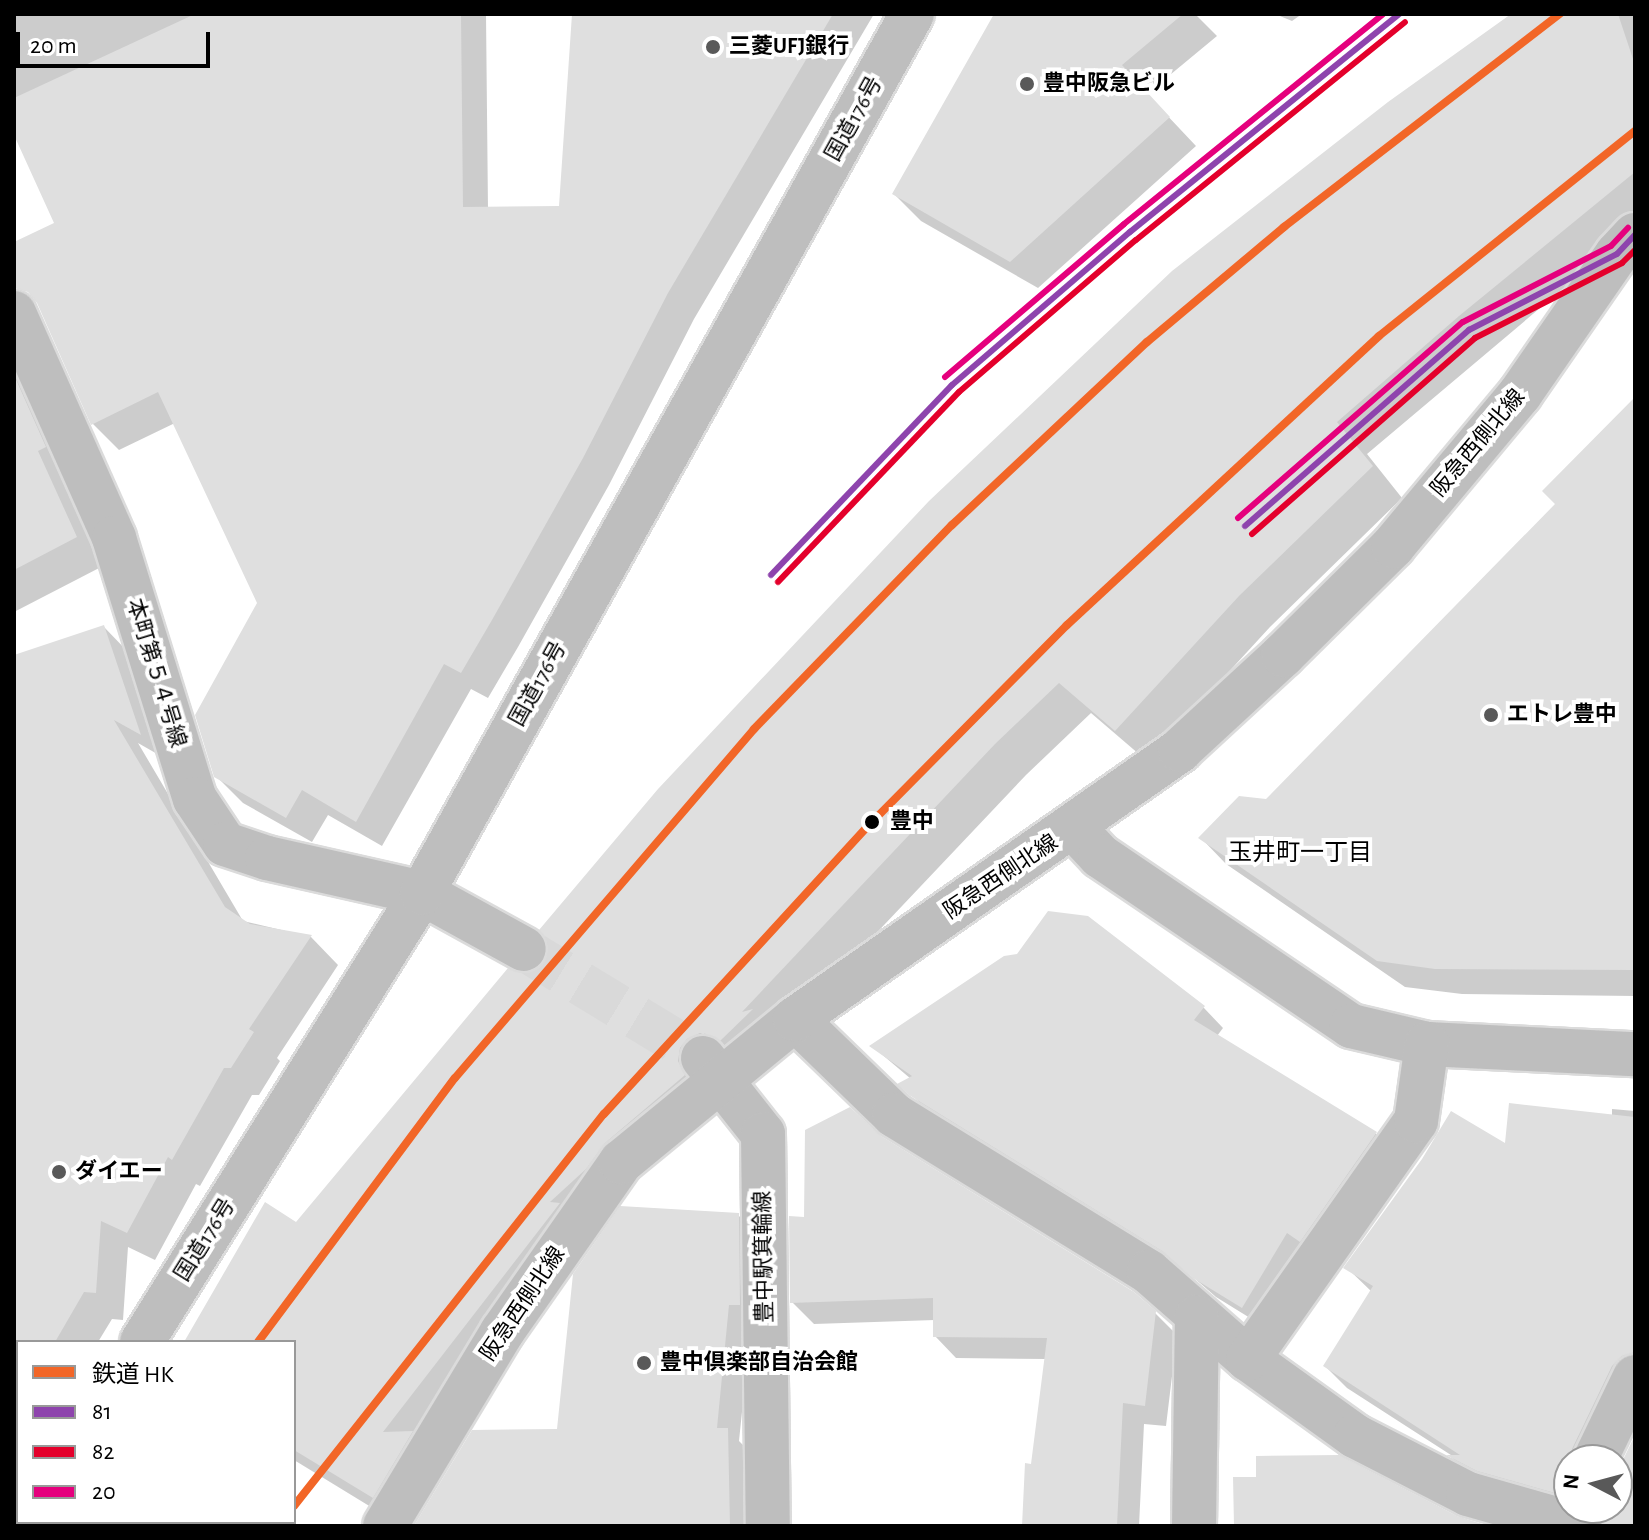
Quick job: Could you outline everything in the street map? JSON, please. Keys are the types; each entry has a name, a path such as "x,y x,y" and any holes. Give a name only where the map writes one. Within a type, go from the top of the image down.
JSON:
{"main road":[{"name":"国道176号","path":"143,1340 422,893 912,14"},
{"name":"阪急西側北線","path":"385,1526 502,1332 621,1162 712,1069 795,1019 1180,750 1283,655 1393,546 1520,394 1617,254 1635,235"},
{"name":"本町第５４号線","path":"14,313 114,538 195,799 225,844 267,858 422,893"},
{"path":"1073,827 1100,856 1351,1026 1427,1044 1635,1054"},
{"path":"422,893 524,949"},
{"path":"795,1019 894,1115 1149,1272 1248,1359 1355,1436 1468,1494 1553,1513"},
{"path":"1248,1359 1416,1121 1427,1044"},
{"name":"豊中駅箕輪線","path":"712,1069 763,1134 768,1526"},
{"path":"1194,1526 1197,1317"},
{"path":"1603,1444 1635,1377"}],"building":[{"path":"195,14 461,14 463,207 559,206 572,14 833,14 668,293 583,458 461,673 444,664 356,822 302,790 286,818 214,777 195,715 257,603 158,392 91,425 37,303 28,292 14,288 14,242 54,223 14,135 14,98"},
{"path":"994,14 1183,14 1122,65 1170,117 1010,262 892,194"},
{"path":"1511,14 1618,14 1635,65 1635,172 1459,316 1337,422 1373,466 1239,596 1115,731 1059,683 995,744 742,1012 753,1009 720,1041 700,1033 687,1039 680,1048 678,1061 685,1075 605,1143 586,1169 550,1202 560,1203 383,1432 413,1431 373,1498 296,1451 296,1340 185,1340 265,1202 296,1222 508,968 525,974 536,971 545,962 549,948 539,930 658,789 929,501 1172,271 1388,102"},
{"path":"14,375 46,447 38,451 77,537 14,570"},
{"name":"エトレ豊中","path":"1635,397 1635,970 1435,969 1377,961 1198,838 1239,796 1266,799 1555,504 1542,491"},
{"path":"104,625 141,735 114,720 225,907 250,924 312,935 249,1029 254,1032 231,1068 224,1068 172,1160 168,1157 127,1233 101,1221 96,1293 84,1292 56,1340 16,1342 14,1342 14,655"},
{"path":"1048,911 1088,916 1205,1006 1194,1020 1377,1132 1300,1242 1287,1233 1242,1308 1193,1278 1162,1251 909,1095 897,1084 912,1076 869,1046 1004,956 1017,954"},
{"path":"1509,1103 1635,1117 1635,1352 1622,1356 1612,1366 1574,1444 1553,1444 1553,1492 1477,1471 1446,1455 1460,1455 1323,1366 1373,1286 1343,1268 1422,1159 1451,1111 1505,1143"},
{"path":"850,1107 881,1136 1134,1292 1156,1311 1145,1406 1123,1403 1117,1526 1022,1526 1025,1463 1031,1464 1047,1338 933,1337 933,1298 790,1303 789,1216 804,1217 805,1130"},
{"path":"620,1206 739,1213 740,1305 729,1305 717,1428 728,1428 730,1526 415,1524 472,1430 557,1429 573,1274"},
{"path":"1635,1435 1635,1526 1604,1526 1633,1524 1631,1444"},
{"path":"1339,1455 1457,1516 1489,1526 1234,1526 1233,1477 1256,1477 1256,1456"}],"tunnel":[{"path":"524,949 703,1058"}],"rail line":[{"name":"HK","path":"259,1340 455,1078 754,729 952,525 1147,342 1284,227 1560,14"},
{"name":"HK","path":"296,1503 604,1114 870,824 1067,625 1379,336 1635,131"}],"transit line":[{"name":"20","path":"945,377 1124,224 1383,14"},
{"name":"81","path":"771,575 952,385 1130,232 1399,14"},
{"name":"82","path":"778,582 959,392 1136,240 1405,22"},
{"name":"20","path":"1238,518 1463,322 1611,246 1628,228"},
{"name":"81","path":"1245,526 1469,330 1617,254 1635,235"},
{"name":"82","path":"1252,534 1475,338 1622,263 1635,250"}],"place":[{"name":"三菱UFJ銀行","path":"713,47"},
{"name":"豊中阪急ビル","path":"1027,84"},
{"name":"エトレ豊中","path":"1491,715"},
{"name":"豊中","path":"872,822"},
{"name":"ダイエー","path":"59,1172"},
{"name":"豊中倶楽部自治会館","path":"644,1363"}],"district":[{"name":"玉井町一丁目","path":"1300,854"}]}
